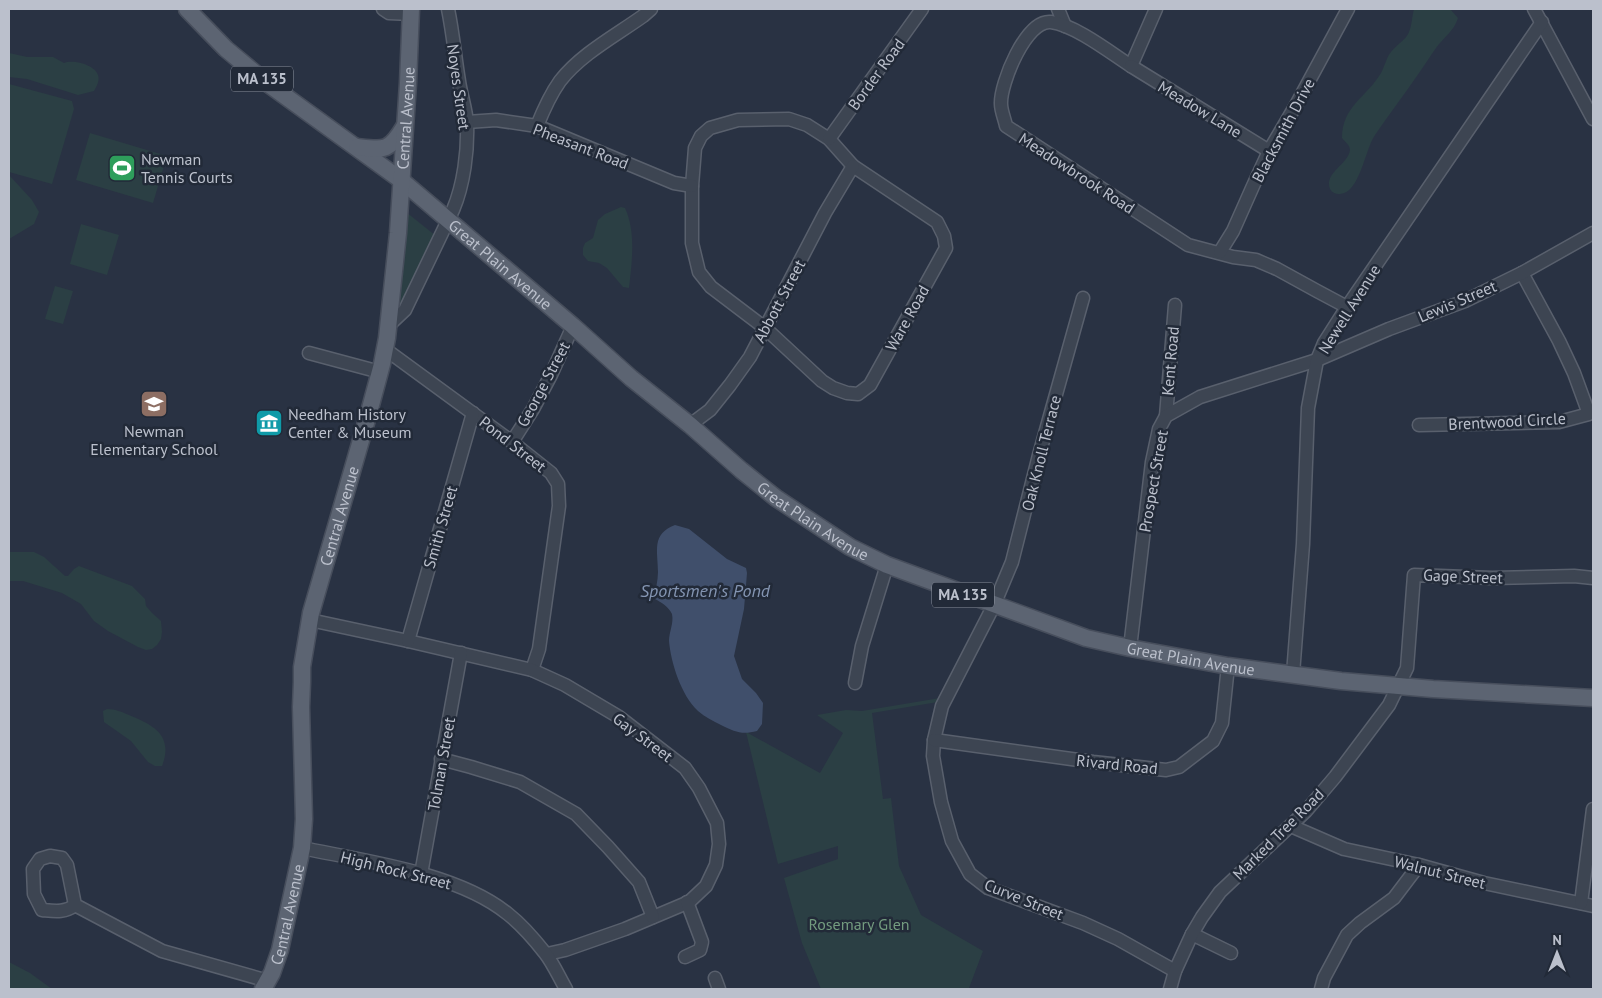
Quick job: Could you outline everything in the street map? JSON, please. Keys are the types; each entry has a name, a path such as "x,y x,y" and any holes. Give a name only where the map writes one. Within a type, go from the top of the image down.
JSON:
{"main road":[{"name":"Great Plain Avenue","path":"187,9 226,49 267,83 401,180 741,470 788,507 850,547 886,566 1086,638 1130,648 1228,666 1341,680 1434,689 1593,698"},
{"name":"Central Avenue","path":"265,985 272,973 280,950 302,848 304,819 301,707 302,668 310,620 316,592 363,435 385,349 396,255 411,12"},
{"path":"356,147 379,149 389,146 396,140 405,125"}],"street":[{"path":"383,9 389,13 411,12"},
{"name":"Noyes Street","path":"388,326 405,310 449,220 457,200 466,157 467,122 460,90 448,9"},
{"path":"536,126 551,95 569,70 651,9"},
{"name":"Border Road","path":"829,139 922,9"},
{"path":"1058,9 1065,26"},
{"path":"1131,66 1156,9"},
{"name":"Blacksmith Drive","path":"1220,252 1233,231 1269,151 1348,9"},
{"path":"1534,9 1593,119"},
{"name":"Meadowbrook Road","path":"1131,66 1065,26 1050,22 1041,24 1024,39 1005,81 1001,105 1006,126 1188,245 1233,257 1256,260 1277,269 1347,307"},
{"name":"Newell Avenue","path":"1293,674 1303,544 1308,408 1317,360 1324,343 1347,307 1542,22"},
{"name":"Meadow Lane","path":"1131,66 1269,151"},
{"path":"765,328 711,287 700,272 692,243 692,186 695,148 701,136 710,128 738,120 789,119 807,125 829,139 854,166"},
{"name":"Pheasant Road","path":"467,122 496,120 536,126 674,182 692,186"},
{"name":"Ware Road","path":"765,328 822,381 833,388 847,393 858,394 870,385 946,248 944,236 937,222 854,166"},
{"name":"Abbott Street","path":"690,425 710,410 750,357 825,213 854,166"},
{"name":"Lewis Street","path":"1317,360 1388,329 1465,301 1522,273 1593,233"},
{"name":"Brentwood Circle","path":"1419,425 1559,422 1589,414 1574,373 1522,273"},
{"name":"Oak Knoll Terrace","path":"994,605 1012,562 1039,455 1083,298"},
{"name":"Kent Road","path":"1166,416 1175,305"},
{"name":"George Street","path":"512,442 533,409 551,375 573,326"},
{"name":"Pond Street","path":"385,349 512,442 551,473 558,484 559,506 539,649 532,670"},
{"path":"310,353 380,372"},
{"name":"Prospect Street","path":"1130,648 1152,462 1160,429 1166,416 1200,396 1317,360"},
{"name":"Smith Street","path":"408,640 473,413"},
{"path":"855,683 862,646 886,566"},
{"name":"Gage Street","path":"1399,685 1406,668 1414,574 1492,578 1574,576 1593,578"},
{"name":"Curve Street","path":"994,605 942,706 934,740 933,756 941,802 952,841 970,874 988,888 1083,923 1118,939 1175,971"},
{"name":"Gay Street","path":"310,620 408,640 532,670 565,685 618,717 685,768 700,788 718,823 716,865 706,886 694,898 653,917 608,935 565,950 547,954"},
{"name":"Tolman Street","path":"421,874 461,653"},
{"name":"Rivard Road","path":"934,740 1093,762 1166,770 1180,767 1213,741 1222,723 1228,666"},
{"name":"Marked Tree Road","path":"1170,989 1175,971 1192,934 1220,892 1306,811 1335,777 1388,705 1399,685"},
{"path":"441,759 520,782 576,814 639,882 653,917"},
{"path":"1587,904 1593,808"},
{"name":"Walnut Street","path":"1291,826 1344,848 1419,865 1484,883 1587,904"},
{"name":"High Rock Street","path":"302,848 421,874 459,886 486,899 508,914 532,937 547,954 566,989"},
{"path":"50,856 62,858 67,866 75,905 70,909 60,911 42,910 34,894 33,869 40,859 50,856"},
{"path":"1321,989 1324,978 1347,935 1394,898 1419,865"},
{"path":"685,957 700,950 702,947 702,942 687,902"},
{"path":"75,905 162,951 265,985"},
{"path":"1192,934 1231,953"}],"green space":[{"path":"1414,9 1450,9 1458,18 1375,135 1357,179 1347,192 1334,193 1330,189 1330,178 1345,160 1350,150 1342,138 1346,118 1356,102 1381,73 1391,52 1408,35"},
{"path":"9,53 27,57 53,57 64,63 83,64 96,71 99,77 98,83 94,91 78,95 27,79 9,77"},
{"path":"9,84 72,101 74,109 52,184 9,172"},
{"name":"Newman Tennis Courts","path":"90,133 167,156 153,203 76,180"},
{"path":"9,175 32,200 39,212 34,224 9,239"},
{"path":"621,207 625,208 632,237 629,288 623,287 607,268 599,263 588,261 583,255 585,243 593,238 598,220 605,214"},
{"path":"406,212 436,236 398,310"},
{"path":"81,224 119,235 107,275 70,264"},
{"path":"55,286 73,291 63,324 45,319"},
{"path":"9,552 34,552 44,557 65,576 68,576 79,566 132,586 145,599 146,606 161,621 161,639 152,649 146,650 138,647 108,631 94,621 81,604 62,593 23,581 9,581"},
{"name":"Rosemary Glen","path":"940,698 938,702 872,713 883,799 891,798 899,866 921,915 983,951 970,989 821,989 802,943 784,878 838,859 838,846 778,864 746,732 820,773 843,733 817,715 846,710 862,711"},
{"path":"107,709 138,719 153,727 159,733 165,746 162,766 155,766 148,762 131,741 104,722 103,711"},
{"path":"9,962 30,973 52,989 9,989"}],"water":[{"name":"Sportsmen's Pond","path":"675,525 689,529 727,559 746,568 744,609 734,656 742,679 763,703 762,724 757,731 743,733 735,731 703,715 692,704 678,678 669,641 672,614 667,607 655,599 659,538 662,533"}],"place":[{"name":"Newman Tennis Courts","path":"122,168"},
{"name":"Newman Elementary School","path":"154,404"},
{"name":"Needham History Center & Museum","path":"269,423"}]}
